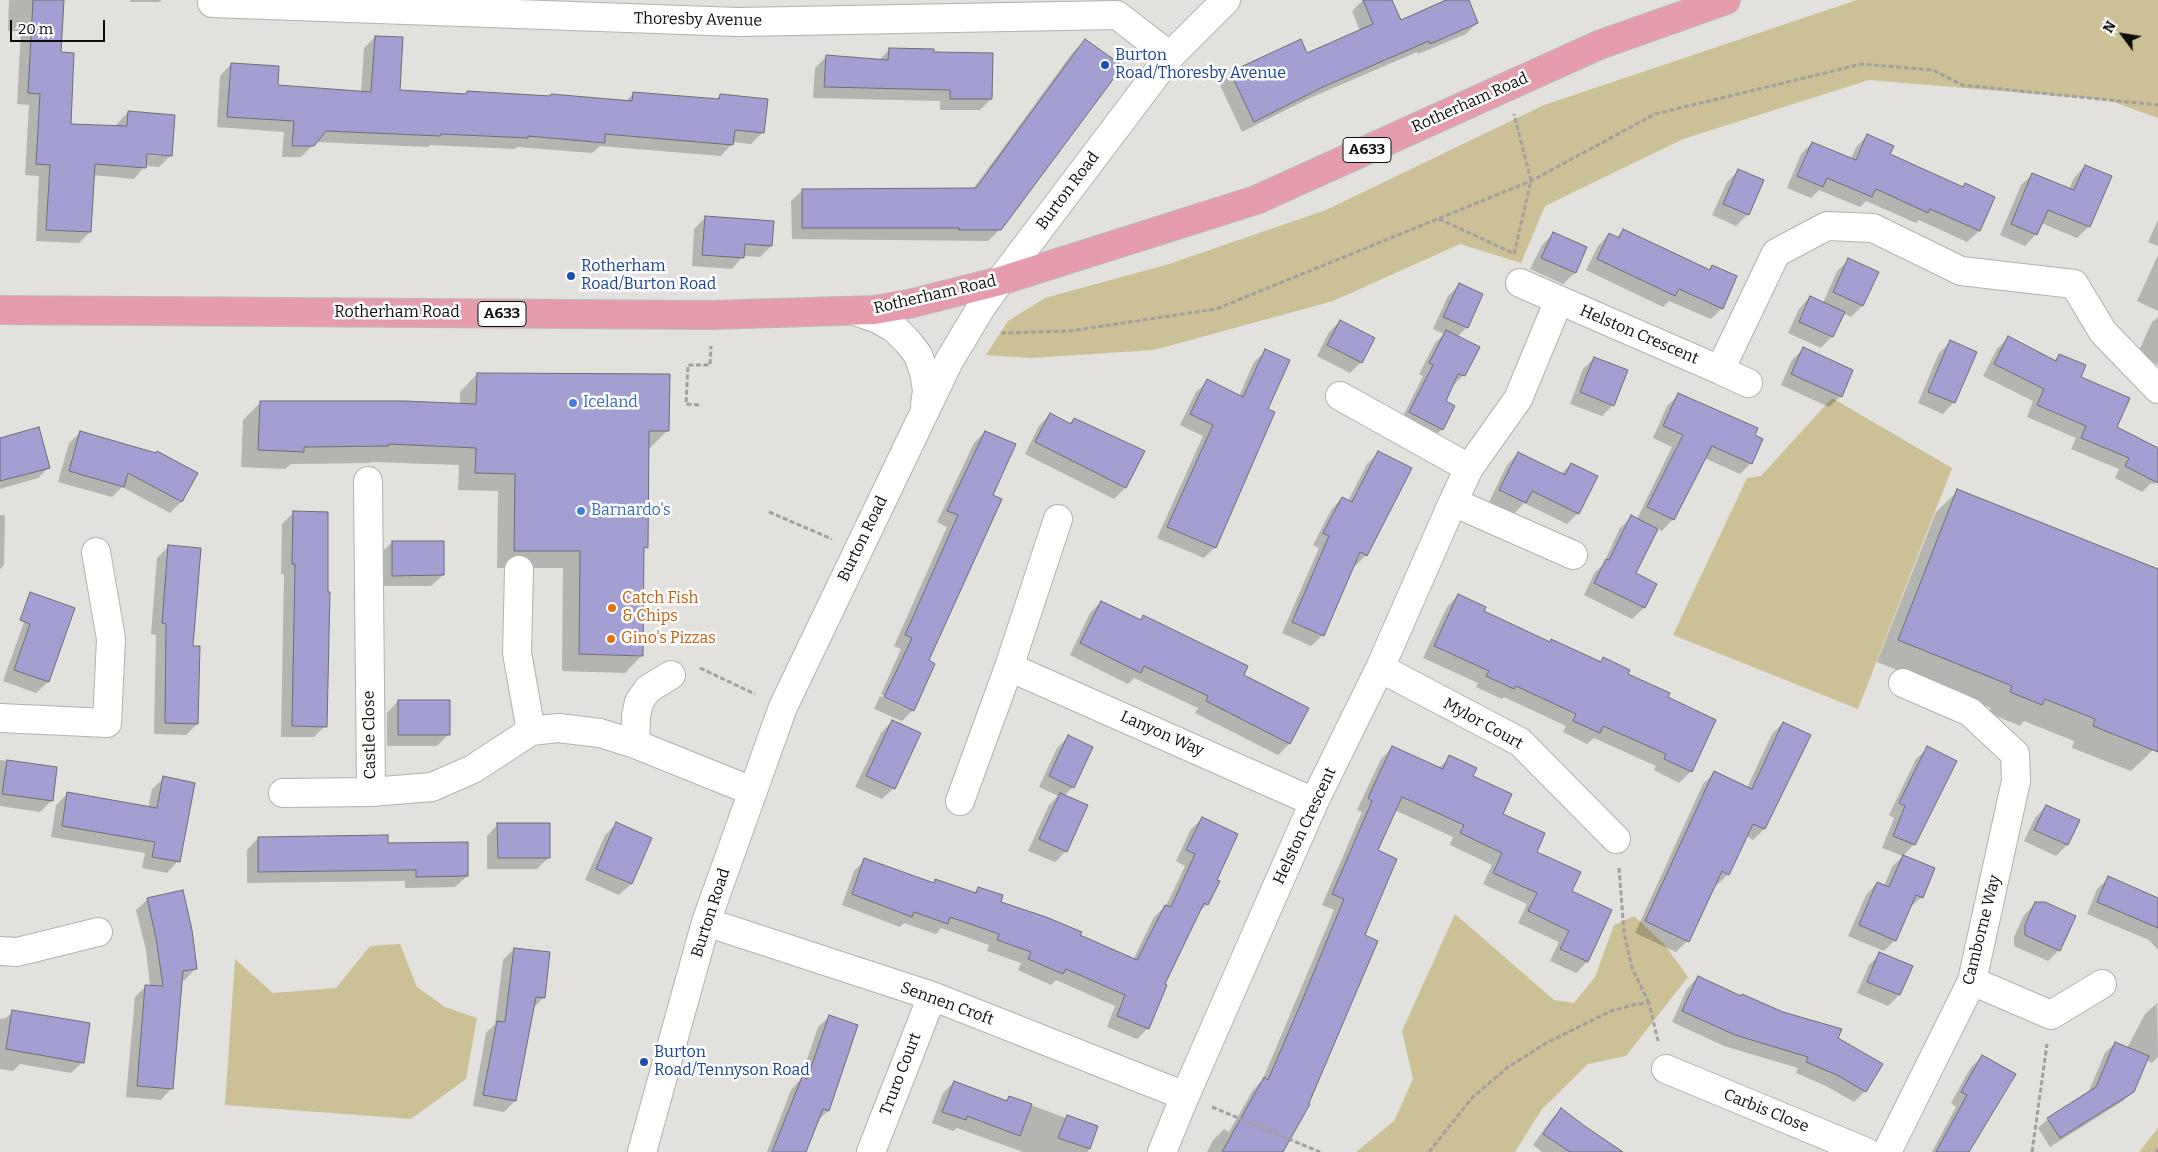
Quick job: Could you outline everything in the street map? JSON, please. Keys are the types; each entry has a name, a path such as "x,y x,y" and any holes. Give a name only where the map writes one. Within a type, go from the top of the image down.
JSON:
{"main road":[{"name":"Rotherham Road","path":"0,310 711,315 855,311 909,304 1000,281 1256,200 1599,46 1726,0"}],"street":[{"name":"Burton Road","path":"642,1152 706,922 783,707 923,414 965,334 1000,281 1170,56 1226,0"},
{"name":"Thoresby Avenue","path":"212,3 738,22 1117,14 1170,56"},
{"path":"1720,370 1776,253 1827,226 1873,228 1961,271 2074,284 2103,332 2158,389"},
{"name":"Helston Crescent","path":"1520,283 1748,383"},
{"name":"Helston Crescent","path":"1162,1152 1314,802 1380,668 1453,502 1469,468 1518,400 1559,300"},
{"path":"855,311 895,329 918,355 924,372 927,390 923,414"},
{"path":"1340,396 1469,468"},
{"name":"Castle Close","path":"368,481 370,792 432,786 473,769 531,731 558,728 600,734 635,744 752,791"},
{"path":"1453,502 1572,555"},
{"path":"960,801 1009,667 1058,519"},
{"path":"0,718 107,723 112,639 96,552"},
{"path":"519,570 517,653 531,731"},
{"name":"Lanyon Way","path":"1009,667 1314,802"},
{"name":"Mylor Court","path":"1380,668 1520,742 1616,839"},
{"path":"635,744 636,716 639,702 648,689 683,670"},
{"name":"Camborne Way","path":"1887,1152 1972,982 2016,780 2015,754 1977,718 1970,712 1903,683"},
{"path":"283,793 370,792"},
{"name":"Sennen Croft","path":"706,922 932,996 1185,1096"},
{"path":"0,951 18,952 98,932"},
{"path":"1972,982 2051,1015 2102,984"},
{"name":"Truro Court","path":"871,1152 932,996"},
{"name":"Carbis Close","path":"1666,1069 1866,1152"}],"path":[{"path":"965,334 1070,331 1216,309 1531,181 1655,114 1862,64 1933,70 1962,85 2158,105"},
{"path":"1507,87 1531,181 1512,261 1520,283"},
{"path":"1439,219 1514,254"},
{"path":"698,405 686,404 688,365 710,365 711,315"},
{"path":"769,512 858,550"},
{"path":"683,670 783,707"},
{"path":"1616,839 1624,932 1632,968 1649,1003 1666,1069"},
{"path":"1429,1152 1472,1098 1508,1067 1548,1042 1611,1012 1637,1004 1649,1003"},
{"path":"2032,1152 2051,1015"},
{"path":"1185,1096 1320,1152"}],"shaded area":[{"path":"1857,0 2158,0 2158,118 2108,100 1869,80 1683,139 1545,206 1521,263 1460,244 1333,301 1154,350 1031,358 986,355 1008,321 1045,298 1169,264 1326,210 1544,105"},
{"path":"1832,398 1952,468 1858,709 1673,635 1747,478 1761,476"},
{"path":"1455,914 1554,1000 1574,1003 1595,977 1614,925 1634,916 1665,945 1688,977 1626,1056 1588,1064 1542,1109 1515,1152 1356,1152 1394,1121 1413,1079 1402,1031"},
{"path":"400,944 417,987 445,1007 477,1018 466,1079 411,1119 225,1105 235,959 273,993 336,988 370,946"},
{"path":"2158,1128 2158,1152 2139,1152"}],"building":[{"path":"33,0 64,0 61,52 74,53 71,124 127,126 128,111 175,115 172,156 147,154 146,168 95,164 91,232 46,230 50,165 36,164 40,94 28,93"},
{"path":"1363,0 1392,0 1401,20 1446,0 1469,0 1478,23 1430,44 1429,41 1323,87 1254,122 1230,72 1301,39 1307,53 1373,24"},
{"path":"375,36 403,37 400,90 466,94 467,91 550,96 551,94 632,101 633,92 719,99 720,94 768,99 764,133 735,130 733,145 605,134 605,143 528,136 528,138 441,134 440,136 326,131 314,146 292,146 294,121 227,117 231,63 279,66 278,85 371,92"},
{"path":"1085,39 1123,66 1001,230 959,230 959,228 802,228 802,189 976,188"},
{"path":"889,48 934,49 934,52 993,53 992,99 950,99 950,90 824,87 826,55 888,60"},
{"path":"1867,134 1894,146 1890,154 1963,187 1965,183 1995,197 1980,231 1930,209 1928,213 1876,189 1872,197 1827,178 1823,187 1797,176 1812,142 1856,160"},
{"path":"2085,165 2112,176 2090,227 2048,210 2037,235 2011,224 2032,173 2074,190"},
{"path":"1738,169 1764,180 1749,215 1723,204"},
{"path":"705,216 774,221 772,246 745,244 744,258 702,255"},
{"path":"1623,229 1710,270 1712,265 1737,276 1723,309 1679,289 1675,296 1597,259 1609,233 1619,238"},
{"path":"1553,232 1587,247 1576,273 1541,258"},
{"path":"1848,258 1879,272 1863,306 1833,292"},
{"path":"1459,283 1483,294 1468,328 1443,317"},
{"path":"1810,296 1845,312 1833,337 1799,322"},
{"path":"1340,320 1375,338 1362,363 1327,345"},
{"path":"1446,330 1480,347 1465,376 1458,374 1446,401 1455,406 1443,430 1409,412 1433,365 1429,363"},
{"path":"2008,336 2056,361 2059,354 2086,365 2081,377 2130,398 2117,427 2158,448 2158,483 2125,466 2129,458 2081,438 2086,426 2037,405 2044,389 1994,364"},
{"path":"1950,340 1977,352 1955,403 1928,392"},
{"path":"1803,347 1853,370 1842,397 1791,374"},
{"path":"1265,349 1290,360 1268,409 1275,412 1216,548 1167,527 1213,425 1190,414 1207,379 1243,397"},
{"path":"1594,357 1628,370 1614,406 1580,392"},
{"path":"477,373 670,374 669,431 649,431 648,548 644,547 643,656 579,654 580,551 514,551 515,474 475,473 476,448 389,444 389,446 304,447 304,452 258,450 260,401 404,401 476,404"},
{"path":"1678,393 1758,428 1755,435 1763,439 1752,464 1712,446 1674,520 1647,507 1683,435 1663,426"},
{"path":"1050,413 1071,424 1074,418 1145,451 1126,488 1035,442"},
{"path":"39,427 50,468 0,481 0,438"},
{"path":"80,431 156,453 157,451 198,473 182,502 128,473 124,487 69,471"},
{"path":"985,431 1016,444 993,495 1002,499 929,660 935,664 914,711 884,697 912,638 905,635 958,515 947,511"},
{"path":"1378,451 1412,468 1367,556 1360,552 1324,636 1292,622 1329,536 1323,533 1342,497 1352,502"},
{"path":"1518,452 1565,475 1571,463 1598,476 1579,514 1532,491 1526,503 1499,490"},
{"path":"1957,489 2158,569 2158,752 2093,726 2095,719 2045,699 2042,705 2010,692 2012,686 1898,640"},
{"path":"293,511 328,512 328,592 330,592 327,727 292,726 295,564 292,564"},
{"path":"1631,515 1658,529 1636,573 1657,584 1645,608 1594,583 1606,559 1609,560"},
{"path":"392,541 444,541 444,575 392,576"},
{"path":"168,545 201,548 193,646 200,646 198,724 165,723 166,624 162,623"},
{"path":"30,592 75,608 49,682 14,670 30,624 20,620"},
{"path":"1458,594 1486,607 1484,611 1550,642 1551,639 1601,662 1603,657 1630,670 1628,674 1670,693 1668,697 1716,720 1692,772 1664,759 1666,754 1603,726 1600,733 1573,721 1576,714 1516,686 1514,689 1486,676 1489,671 1434,646"},
{"path":"1101,601 1141,620 1143,615 1248,666 1244,675 1309,708 1290,744 1206,701 1208,696 1144,666 1141,673 1080,643"},
{"path":"398,700 450,700 450,735 398,735"},
{"path":"892,720 921,733 895,789 866,776"},
{"path":"1783,722 1811,735 1765,829 1753,824 1729,875 1722,871 1689,942 1645,921 1714,771 1752,789"},
{"path":"1068,735 1093,747 1074,788 1049,776"},
{"path":"1392,746 1443,769 1449,755 1477,768 1473,776 1512,794 1503,814 1545,833 1537,852 1581,872 1572,891 1612,910 1588,962 1560,949 1569,931 1528,911 1537,893 1493,873 1502,853 1460,833 1464,825 1402,797 1378,850 1397,859 1365,935 1378,941 1310,1104 1283,1152 1222,1152 1264,1077 1268,1080 1302,1001 1344,899 1332,894 1372,801 1368,798"},
{"path":"1927,746 1957,761 1915,845 1893,836 1905,806 1899,803"},
{"path":"7,760 57,767 53,801 2,794"},
{"path":"163,776 195,783 180,862 152,857 155,842 62,826 67,792 157,808"},
{"path":"1060,793 1088,805 1067,852 1039,839"},
{"path":"2046,805 2080,820 2068,845 2034,830"},
{"path":"1202,817 1238,834 1217,880 1220,881 1208,905 1204,903 1165,984 1167,985 1149,1029 1117,1016 1125,995 1066,969 1063,974 1028,959 1031,952 997,940 999,934 950,917 948,924 914,912 912,917 852,894 864,858 934,883 935,879 976,893 978,887 1003,895 1001,902 1046,917 1082,932 1080,935 1137,960 1165,905 1171,907 1195,854 1186,850"},
{"path":"616,822 652,838 632,884 596,869"},
{"path":"497,823 550,823 550,858 498,858"},
{"path":"388,835 388,843 468,842 468,876 416,877 416,870 258,872 258,837"},
{"path":"1903,855 1935,868 1923,898 1916,895 1896,941 1859,925 1877,882 1889,887"},
{"path":"2108,876 2158,898 2158,928 2097,902"},
{"path":"183,890 192,930 197,969 183,971 173,1089 137,1086 145,985 163,986 156,938 147,898"},
{"path":"2035,902 2045,902 2076,916 2060,951 2025,935 2025,925"},
{"path":"514,948 550,952 545,998 536,997 516,1101 483,1095 497,1021 505,1022"},
{"path":"1879,952 1913,966 1900,995 1867,982"},
{"path":"1698,976 1741,996 1742,994 1783,1012 1842,1029 1838,1038 1883,1064 1866,1092 1837,1075 1806,1062 1808,1057 1735,1035 1682,1011"},
{"path":"12,1010 90,1023 84,1063 6,1049"},
{"path":"829,1015 858,1025 829,1111 823,1109 806,1152 772,1152 802,1077 807,1079"},
{"path":"2115,1042 2149,1056 2134,1092 2060,1138 2047,1118 2096,1087"},
{"path":"1982,1055 2016,1074 1969,1152 1936,1152 1967,1095 1961,1092"},
{"path":"954,1081 1007,1101 1009,1096 1032,1104 1020,1136 967,1116 966,1120 942,1112"},
{"path":"1561,1108 1623,1152 1570,1152 1543,1134"},
{"path":"1067,1115 1098,1126 1090,1149 1058,1138"}],"place":[{"name":"Burton Road/Thoresby Avenue","path":"1105,65"},
{"name":"Rotherham Road/Burton Road","path":"571,276"},
{"name":"Iceland","path":"573,403"},
{"name":"Barnardo's","path":"581,511"},
{"name":"Catch Fish & Chips","path":"612,608"},
{"name":"Gino's Pizzas","path":"611,639"},
{"name":"Burton Road/Tennyson Road","path":"644,1062"}]}
